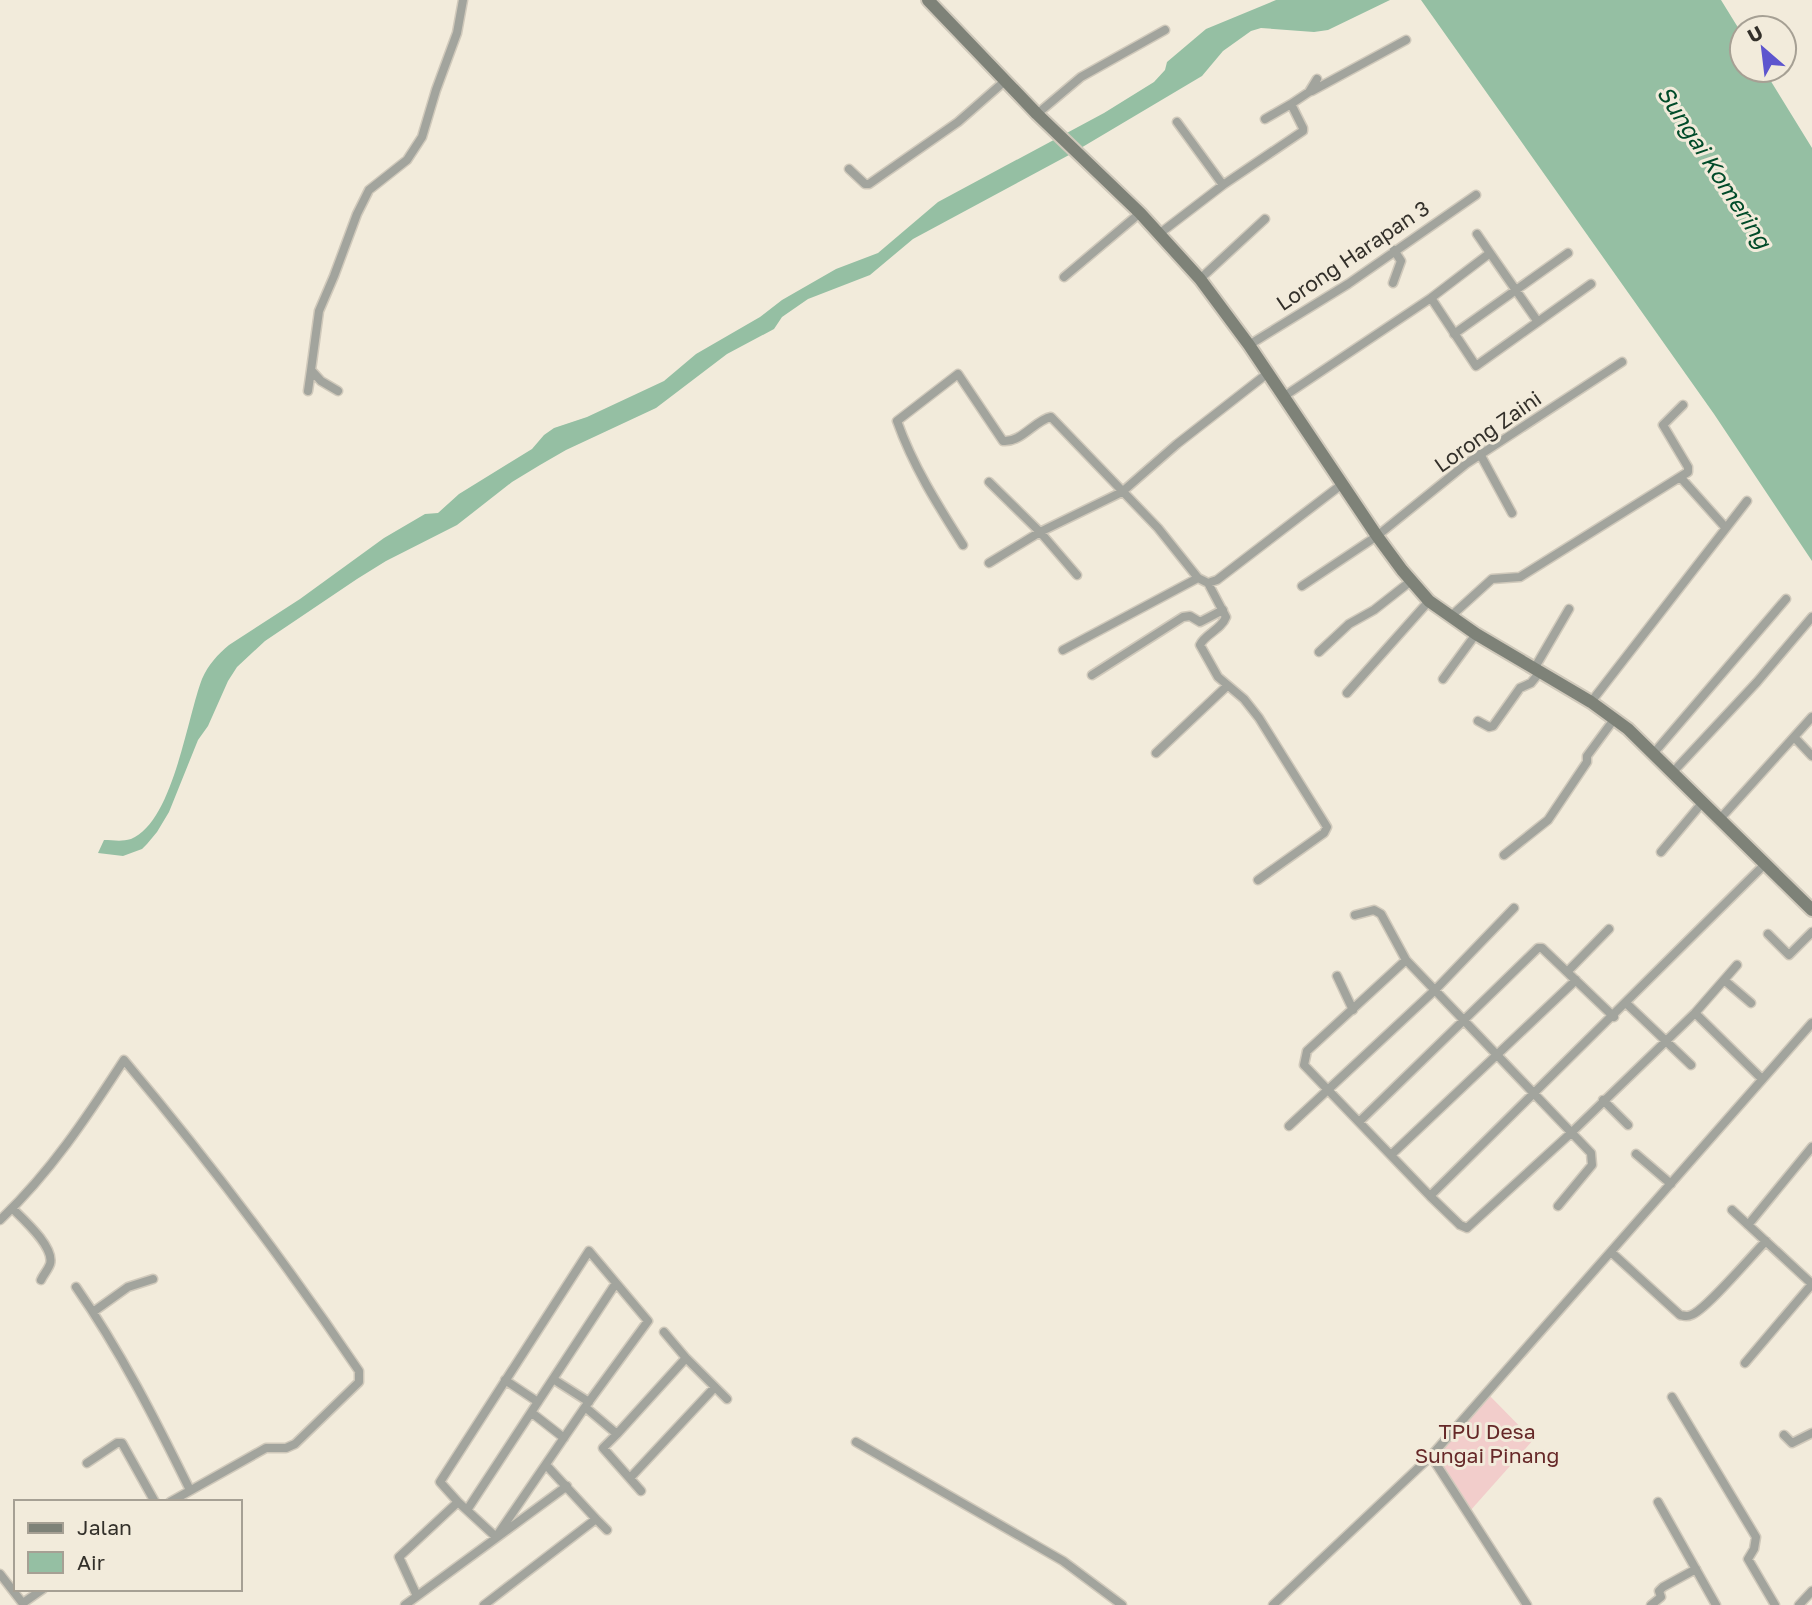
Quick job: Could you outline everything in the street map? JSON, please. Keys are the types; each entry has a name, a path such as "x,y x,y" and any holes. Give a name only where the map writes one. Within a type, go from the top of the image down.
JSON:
{"main road":[{"path":"928,0 1037,114 1140,213 1200,279 1249,345 1377,536 1429,601 1476,634 1615,718 1812,910"}],"street":[{"path":"308,391 319,311 357,214 369,190 407,160 422,137 457,33 463,0"},
{"path":"1037,114 1081,77 1165,30"},
{"path":"1265,119 1406,40"},
{"path":"1309,92 1317,79"},
{"path":"849,169 864,184 869,184 958,122 1006,80"},
{"path":"1159,234 1223,185 1303,131 1291,104"},
{"path":"1177,122 1223,185"},
{"name":"Lorong Harapan 3","path":"1249,345 1348,284 1476,195"},
{"path":"1064,277 1140,213"},
{"path":"1200,279 1265,219"},
{"path":"1477,234 1538,322"},
{"path":"1393,284 1401,261 1394,250"},
{"path":"1283,397 1431,298 1490,253"},
{"path":"1454,334 1568,253"},
{"path":"1431,298 1476,366 1591,284"},
{"name":"Lorong Zaini","path":"1302,586 1377,536 1480,454 1622,362"},
{"path":"311,370 321,381 338,391"},
{"path":"989,563 1040,532 1122,492 1167,452 1268,373"},
{"path":"963,545 925,486 906,449 897,421 958,374 1003,441 1010,441 1051,417 1165,535 1198,578 1208,583 1226,620 1199,643 1216,675 1244,699 1259,718 1327,827 1324,833 1258,880"},
{"path":"1450,617 1490,580 1520,576 1688,472 1689,468 1663,425 1683,405"},
{"path":"1480,454 1512,513"},
{"path":"1681,478 1725,527"},
{"path":"989,482 1040,532 1077,575"},
{"path":"1208,583 1217,580 1341,485"},
{"path":"1591,702 1747,501"},
{"path":"1063,650 1198,578"},
{"path":"1319,652 1349,624 1374,610 1411,581"},
{"path":"1653,754 1786,599"},
{"path":"1347,693 1429,601"},
{"path":"1478,721 1489,727 1493,726 1520,688 1529,684 1569,609"},
{"path":"1092,675 1183,617 1191,616 1200,622 1223,610"},
{"path":"1672,773 1757,682 1812,617"},
{"path":"1443,679 1476,634"},
{"path":"1156,753 1227,686"},
{"path":"1719,820 1812,717"},
{"path":"1504,855 1548,820 1587,762 1587,756 1615,718"},
{"path":"1794,737 1812,756"},
{"path":"1661,852 1702,803"},
{"path":"1430,1196 1765,866"},
{"path":"1289,1126 1435,990 1514,908"},
{"path":"1355,915 1374,910 1381,915 1406,960 1591,1153 1593,1162 1558,1206"},
{"path":"1567,972 1609,929"},
{"path":"1768,934 1789,955 1812,932"},
{"path":"1359,1122 1538,948 1542,948 1614,1017"},
{"path":"1406,960 1307,1051 1304,1065 1464,1228 1471,1227 1571,1133 1695,1013 1737,965"},
{"path":"1337,976 1353,1010"},
{"path":"1391,1155 1576,980"},
{"path":"1724,980 1751,1003"},
{"path":"1627,1003 1691,1065"},
{"path":"1695,1013 1762,1079"},
{"path":"1273,1605 1431,1456 1812,1023"},
{"path":"0,1220 64,1150 124,1060 205,1158 302,1287 359,1371 359,1382 295,1444 286,1448 266,1448 173,1500"},
{"path":"1603,1100 1628,1125"},
{"path":"1748,1225 1812,1147"},
{"path":"1636,1154 1671,1184"},
{"path":"12,1208 35,1230 50,1258 41,1280"},
{"path":"1732,1210 1812,1284 1745,1363"},
{"path":"1611,1252 1680,1315 1685,1316 1693,1315 1705,1307 1766,1241"},
{"path":"589,1251 648,1321 587,1404 496,1537 440,1482 589,1251"},
{"path":"93,1312 128,1287 153,1279"},
{"path":"467,1510 616,1283"},
{"path":"76,1287 93,1312 190,1490"},
{"path":"664,1332 727,1399"},
{"path":"641,1491 603,1448 686,1358"},
{"path":"554,1379 587,1404 617,1434"},
{"path":"505,1380 538,1402"},
{"path":"630,1478 715,1387"},
{"path":"1672,1397 1756,1537 1754,1549 1748,1559 1775,1605"},
{"path":"532,1413 564,1438"},
{"path":"1784,1435 1791,1443 1812,1433"},
{"path":"856,1442 1063,1561 1122,1605"},
{"path":"87,1463 117,1443 122,1443 154,1500"},
{"path":"1431,1456 1527,1605"},
{"path":"547,1466 607,1530"},
{"path":"405,1605 567,1486"},
{"path":"417,1596 399,1557 458,1502"},
{"path":"1658,1502 1716,1605"},
{"path":"484,1605 596,1520"},
{"path":"1651,1605 1661,1597 1659,1591 1663,1587 1696,1569"},
{"path":"0,1574 24,1604 40,1591"},
{"path":"1799,1605 1812,1591"}],"green space":[{"name":"TPU Desa Sungai Pinang","path":"1488,1394 1533,1440 1470,1511 1435,1455"}],"water":[{"path":"1276,0 1390,0 1328,30 1314,32 1261,28 1251,31 1223,51 1202,76 1069,155 913,239 870,275 808,299 782,317 774,329 727,354 656,408 566,450 512,482 457,525 357,579 265,641 237,667 208,726 198,740 169,812 147,844 142,849 123,856 98,853 104,840 131,839 145,829 158,812 177,767 202,679 214,660 229,645 300,599 384,538 425,514 438,513 459,494 532,449 554,428 587,417 664,381 696,354 760,317 782,300 836,269 878,253 938,202 1104,113 1154,82 1165,70 1167,62 1206,29"},
{"name":"Sungai Komering","path":"1421,0 1721,0 1730,14 1728,84 1773,84 1812,148 1812,561 1714,414"}]}
